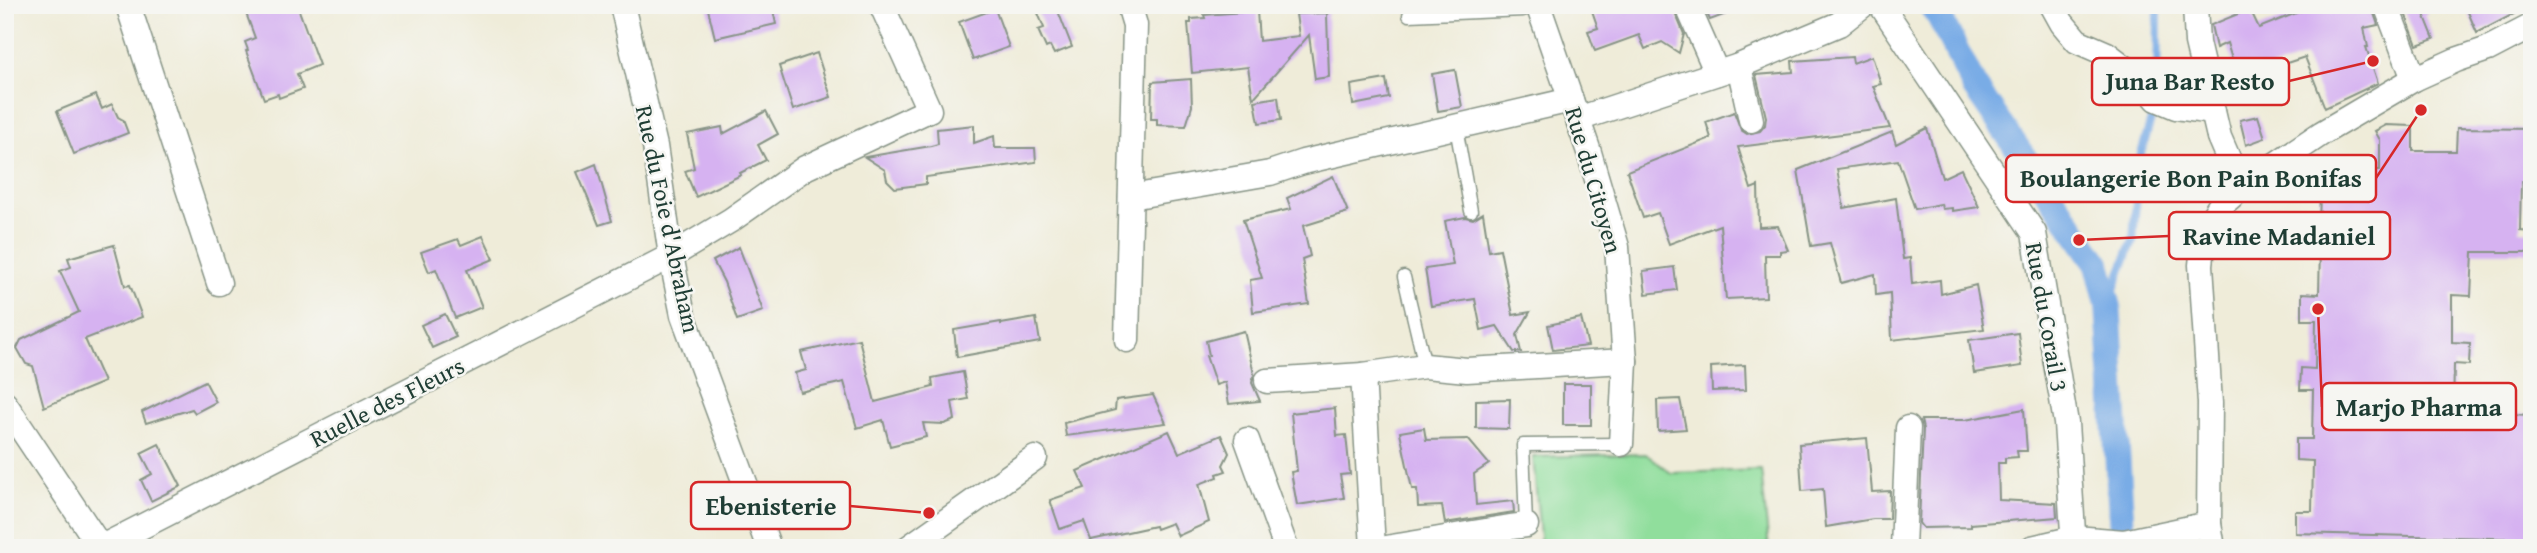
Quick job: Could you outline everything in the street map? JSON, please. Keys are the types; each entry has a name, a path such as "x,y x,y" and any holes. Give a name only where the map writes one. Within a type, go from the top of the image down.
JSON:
{"street":[{"path":"128,5 219,283"},
{"name":"Rue du Foie d'Abraham","path":"622,5 655,146 671,256 683,315 769,548"},
{"path":"1127,340 1135,25 1129,5"},
{"name":"Rue du Citoyen","path":"1538,5 1574,109 1616,247 1625,361 1621,444"},
{"path":"1687,5 1728,69 1752,120"},
{"path":"1131,197 1270,173 1303,162 1456,127 1574,109 1728,69 1839,24 1863,5"},
{"name":"Rue du Corail 3","path":"1881,5 2034,233 2066,423 2074,543"},
{"path":"2052,5 2077,41 2107,54 2141,80 2157,99 2176,107 2214,112"},
{"path":"2195,5 2197,43 2219,137 2241,188"},
{"path":"2386,5 2414,79"},
{"name":"Ruelle des Fleurs","path":"101,548 671,256 731,220 805,168 929,110 882,6"},
{"path":"2032,548 2074,543 2211,536 2210,403 2201,265 2206,229 2219,207 2241,188 2322,133 2414,79 2488,49 2532,26"},
{"path":"1267,381 1363,374 1425,366 1467,370 1625,361"},
{"path":"1363,374 1373,548"},
{"path":"5,404 101,548"},
{"path":"1903,548 1908,428"},
{"path":"1247,440 1286,548"},
{"path":"908,548 1035,458"},
{"path":"1386,548 1526,524"}],"lane":[{"path":"1409,15 1522,10 1538,5"},
{"path":"1456,127 1471,211"},
{"path":"1404,276 1425,366"},
{"path":"1526,524 1523,445 1621,444"}],"green space":[{"path":"1646,454 1671,473 1761,470 1769,548 1541,548 1533,457"}],"building":[{"path":"243,5 297,5 319,65 297,74 303,89 279,98 278,94 264,99 246,51 245,42 255,38"},
{"path":"707,5 772,5 776,24 715,38"},
{"path":"1590,5 1672,5 1684,34 1679,53 1662,42 1645,49 1639,35 1595,51 1588,31 1598,28"},
{"path":"1703,5 1745,5 1745,7 1710,20"},
{"path":"2316,5 2371,5 2378,25 2364,28 2366,47 2378,83 2325,108 2305,57 2238,79 2227,43 2216,48 2211,25 2250,9 2259,28"},
{"path":"2402,5 2426,5 2427,14 2424,14 2434,39 2417,45"},
{"path":"2465,5 2531,5 2477,33"},
{"path":"1056,6 1072,47 1054,54 1050,46 1046,48 1038,30 1044,28 1038,13"},
{"path":"995,9 1009,47 973,60 959,22"},
{"path":"1257,11 1259,41 1299,36 1296,14 1329,13 1329,77 1315,79 1309,35 1253,99 1248,67 1192,73 1188,23 1191,23 1191,19 1205,18 1204,15"},
{"path":"817,53 831,97 793,110 779,66"},
{"path":"1872,56 1881,84 1873,86 1890,128 1738,147 1751,189 1758,186 1759,227 1778,226 1788,250 1780,251 1780,255 1765,255 1766,297 1726,299 1720,225 1669,244 1658,213 1643,218 1627,171 1711,138 1706,122 1734,112 1741,130 1747,134 1760,131 1765,125 1766,117 1756,75 1793,72 1792,61 1852,57 1853,63"},
{"path":"1455,70 1462,107 1438,111 1432,74"},
{"path":"1191,79 1192,106 1186,126 1157,125 1157,119 1151,119 1152,82"},
{"path":"1386,79 1389,98 1353,105 1351,85"},
{"path":"96,95 102,109 112,104 128,133 74,154 57,111"},
{"path":"1278,97 1281,120 1259,123 1255,101"},
{"path":"766,111 778,134 758,145 766,160 696,197 685,171 694,168 687,134 722,127 723,134"},
{"path":"2258,116 2265,138 2246,145 2240,120"},
{"path":"974,125 974,143 994,136 995,148 1035,148 1036,162 926,177 926,184 895,188 887,180 885,170 865,157 938,144 937,129"},
{"path":"2386,125 2413,126 2413,151 2456,151 2457,128 2532,129 2532,182 2521,182 2520,230 2532,231 2532,252 2473,252 2471,296 2452,295 2452,342 2470,343 2469,365 2454,364 2453,412 2532,415 2530,539 2295,533 2295,511 2312,511 2313,461 2296,460 2296,439 2312,439 2313,390 2300,390 2301,368 2315,369 2316,320 2302,320 2302,293 2319,294 2320,247 2305,246 2305,223 2319,222 2320,194 2372,194 2372,170 2380,170 2380,140 2375,131"},
{"path":"1927,128 1942,178 1961,169 1979,207 1952,211 1952,208 1942,209 1941,204 1915,209 1898,160 1837,169 1844,208 1896,198 1903,259 1910,258 1912,284 1940,280 1941,294 1976,285 1984,329 1892,340 1890,293 1876,295 1875,274 1841,283 1830,243 1811,246 1798,170 1892,132 1896,144"},
{"path":"596,164 612,221 599,225 577,172"},
{"path":"1333,176 1348,212 1303,226 1310,256 1302,259 1309,304 1253,312 1250,280 1262,278 1243,220 1291,209 1287,198"},
{"path":"1483,213 1489,251 1500,249 1513,315 1530,312 1517,335 1521,352 1514,352 1497,326 1481,330 1475,299 1431,306 1425,269 1453,265 1445,221 1465,217 1473,219"},
{"path":"483,236 494,259 467,270 482,307 455,318 436,269 429,272 421,252 458,239 461,245"},
{"path":"114,245 125,286 130,285 142,317 85,339 104,382 44,407 33,366 26,364 17,348 21,340 79,312 60,271 71,267 68,258"},
{"path":"739,247 763,311 737,320 724,282 713,261"},
{"path":"1674,267 1677,290 1646,294 1643,271"},
{"path":"445,314 456,337 432,348 421,325"},
{"path":"1036,318 1040,342 957,357 954,330"},
{"path":"1581,318 1588,346 1553,350 1548,325"},
{"path":"1244,331 1254,374 1252,383 1260,401 1229,404 1225,382 1216,385 1206,356 1209,355 1206,341"},
{"path":"2018,333 2022,366 1974,373 1969,340"},
{"path":"859,339 875,402 933,387 932,378 963,372 968,399 952,402 955,420 944,424 923,423 926,437 890,446 883,420 857,428 844,382 800,392 795,373 806,370 801,352"},
{"path":"1745,365 1746,390 1712,391 1711,367"},
{"path":"205,381 216,402 195,413 192,409 146,423 142,412"},
{"path":"1563,384 1591,384 1591,425 1563,425"},
{"path":"1153,395 1166,423 1066,436 1064,423 1115,410 1116,400"},
{"path":"1510,399 1509,429 1476,428 1476,400"},
{"path":"1680,399 1686,429 1658,431 1657,400"},
{"path":"1335,408 1337,436 1346,435 1350,474 1340,475 1344,498 1297,505 1291,472 1297,471 1291,413"},
{"path":"2024,409 2027,451 2017,451 2018,457 2005,458 2005,463 1998,463 1999,500 2056,503 2057,517 1971,524 1971,527 1923,528 1919,523 1923,429 1921,420 1965,420"},
{"path":"1424,428 1426,440 1468,439 1489,464 1474,474 1476,505 1513,501 1514,512 1445,523 1442,506 1418,507 1417,489 1412,489 1400,432"},
{"path":"1169,431 1179,453 1221,435 1229,453 1223,465 1226,471 1199,484 1209,522 1178,536 1172,523 1156,529 1155,526 1091,540 1084,521 1060,529 1050,500 1085,488 1077,471"},
{"path":"1867,438 1872,492 1890,491 1889,519 1826,527 1823,489 1802,491 1799,444"},
{"path":"159,444 181,486 151,501 141,480 152,474 141,453"}],"waterway":[{"path":"1931,5 1974,86 2098,264 2108,304 2123,548"},
{"path":"2108,304 2133,241 2139,161 2157,99 2158,5"}],"place":[{"name":"Juna Bar Resto","path":"2373,61"},
{"name":"Boulangerie Bon Pain Bonifas","path":"2421,110"},
{"name":"Ravine Madaniel","path":"2079,240"},
{"name":"Marjo Pharma","path":"2318,309"},
{"name":"Ebenisterie","path":"929,513"}]}
